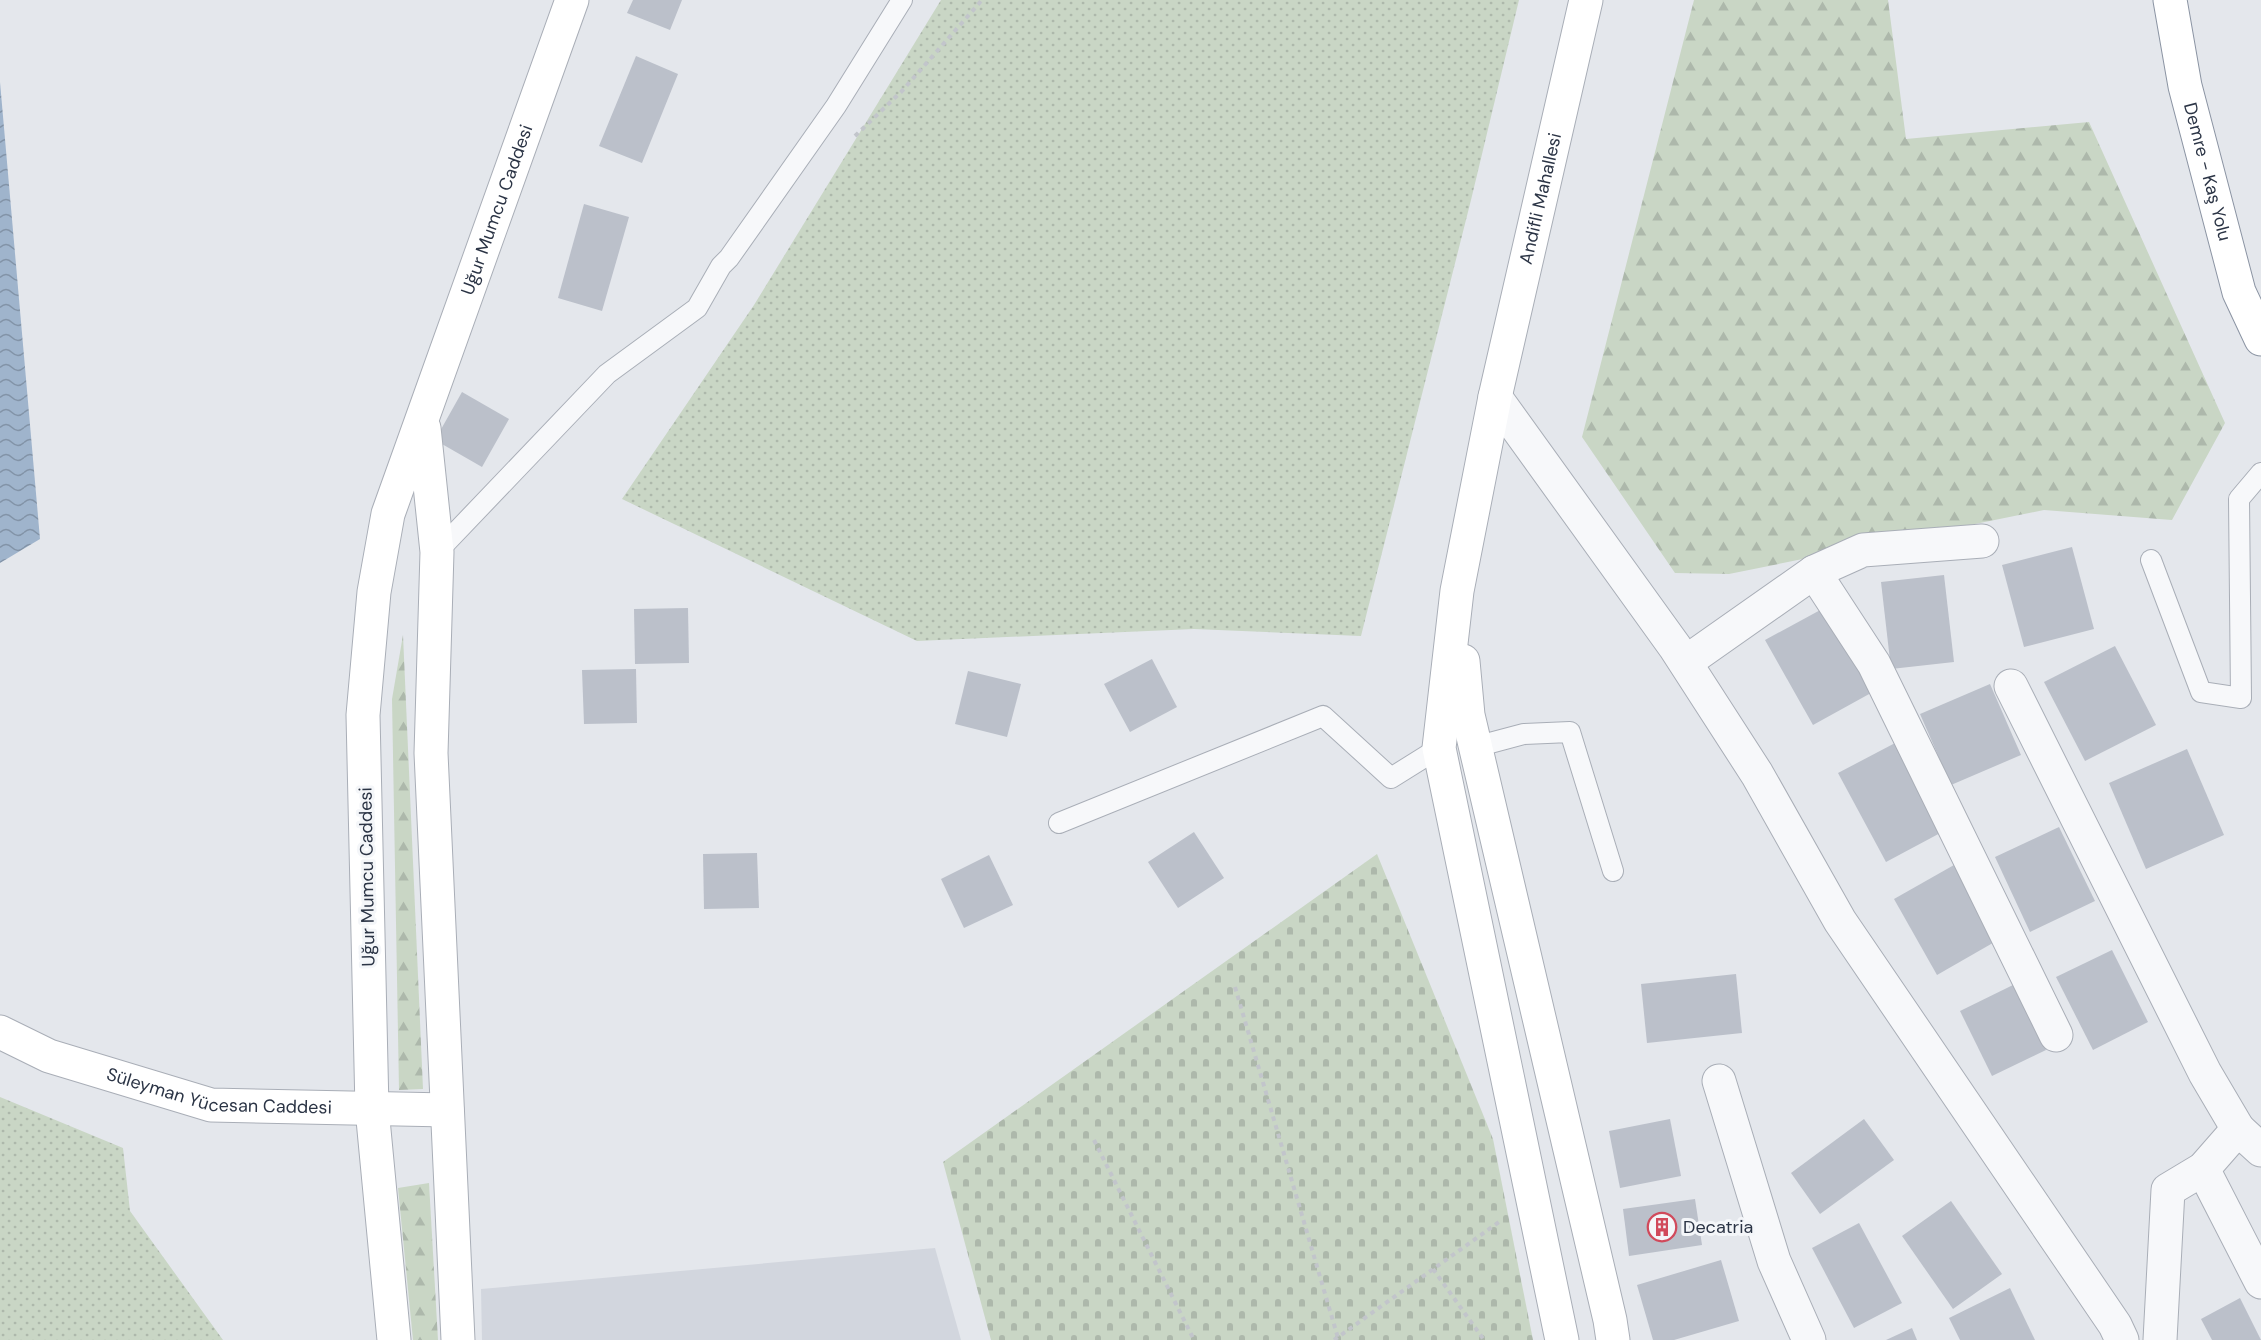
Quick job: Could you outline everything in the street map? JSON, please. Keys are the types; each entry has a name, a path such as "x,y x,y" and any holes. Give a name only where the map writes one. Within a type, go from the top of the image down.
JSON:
{"main road":[{"name":"Uğur Mumcu Caddesi","path":"394,1340 372,1108 363,715 374,592 388,514 572,0"},
{"name":"Andifli Mahallesi","path":"1457,591 1495,397 1586,0"},
{"name":"Demre - Kaş Yolu","path":"2170,0 2185,86 2239,292 2261,339"},
{"name":"Uğur Mumcu Caddesi","path":"423,420 437,552 431,753 458,1340"},
{"path":"1457,591 1468,715 1610,1320 1612,1340"},
{"path":"1457,591 1439,748 1562,1340"},
{"name":"Süleyman Yücesan Caddesi","path":"0,1032 50,1056 211,1105 447,1110"}],"street":[{"path":"1495,397 1686,662 1757,774 1840,921 2118,1333"},
{"path":"1686,662 1814,572 1863,550 1982,542"},
{"path":"1814,572 1874,664 2056,1035"},
{"path":"2011,686 2205,1073 2250,1140 2168,1190 2160,1340"},
{"path":"1719,1081 1774,1261 1809,1340"},
{"path":"2202,1169 2261,1282"}],"lane":[{"path":"437,552 607,374 697,308 721,266 729,258 836,106 902,0"},
{"path":"2151,560 2201,692 2241,698 2239,499 2261,473"},
{"path":"1059,823 1323,716 1391,778 1439,748"},
{"path":"1475,747 1524,734 1570,732 1613,871"}],"path":[{"path":"1235,987 1336,1339 1496,1224"},
{"path":"1094,1140 1194,1340"},
{"path":"1433,1269 1484,1340"}],"shaded area":[{"path":"935,1248 961,1340 482,1340 481,1289"}],"green space":[{"path":"941,0 1519,0 1361,636 1194,629 917,641 622,499 754,305"},
{"path":"1694,0 1888,0 1906,139 2089,122 2225,423 2172,520 2044,510 1729,574 1675,573 1582,437"},
{"path":"403,635 423,1089 399,1090 392,699"},
{"path":"1377,854 1493,1139 1533,1340 991,1340 943,1162"},
{"path":"0,1097 123,1148 130,1211 223,1340 0,1340"},
{"path":"429,1183 438,1340 413,1340 398,1188"}],"water":[{"path":"0,82 40,539 0,563"}],"building":[{"path":"633,0 682,0 670,30 627,13"},
{"path":"636,56 678,74 642,163 599,146"},
{"path":"584,204 629,217 602,311 558,298"},
{"path":"462,392 509,419 482,467 435,440"},
{"path":"2072,547 2094,629 2024,647 2002,565"},
{"path":"1944,575 1954,662 1891,669 1881,582"},
{"path":"688,608 689,663 635,664 634,609"},
{"path":"1824,608 1871,693 1813,725 1765,640"},
{"path":"2115,646 2156,725 2085,761 2044,682"},
{"path":"1152,659 1177,707 1130,732 1104,684"},
{"path":"636,669 637,723 584,724 582,670"},
{"path":"968,671 1021,684 1007,737 955,724"},
{"path":"1990,684 2021,755 1951,785 1920,714"},
{"path":"1897,742 1944,831 1886,862 1838,773"},
{"path":"2187,749 2224,835 2146,869 2109,783"},
{"path":"2059,827 2095,901 2030,932 1995,857"},
{"path":"1194,832 1224,878 1178,908 1148,862"},
{"path":"757,853 759,908 704,909 703,854"},
{"path":"989,855 1013,905 964,928 941,879"},
{"path":"1954,865 1998,940 1937,975 1894,899"},
{"path":"2112,950 2148,1022 2093,1050 2056,977"},
{"path":"1736,974 1742,1033 1647,1043 1641,984"},
{"path":"2013,985 2046,1050 1992,1076 1960,1011"},
{"path":"1670,1119 1681,1176 1620,1188 1609,1131"},
{"path":"1864,1119 1894,1160 1820,1214 1791,1173"},
{"name":"Decatria","path":"1695,1199 1702,1245 1629,1256 1623,1209"},
{"path":"1951,1201 2002,1274 1953,1309 1902,1236"},
{"path":"1859,1223 1902,1303 1854,1328 1812,1248"},
{"path":"1721,1260 1739,1321 1674,1340 1653,1340 1637,1285"},
{"path":"2010,1288 2035,1340 1960,1340 1949,1318"},
{"path":"2240,1298 2261,1340 2212,1340 2201,1319"},
{"path":"1912,1328 1917,1340 1886,1340"}],"place":[{"name":"Decatria","path":"1662,1227"}]}
